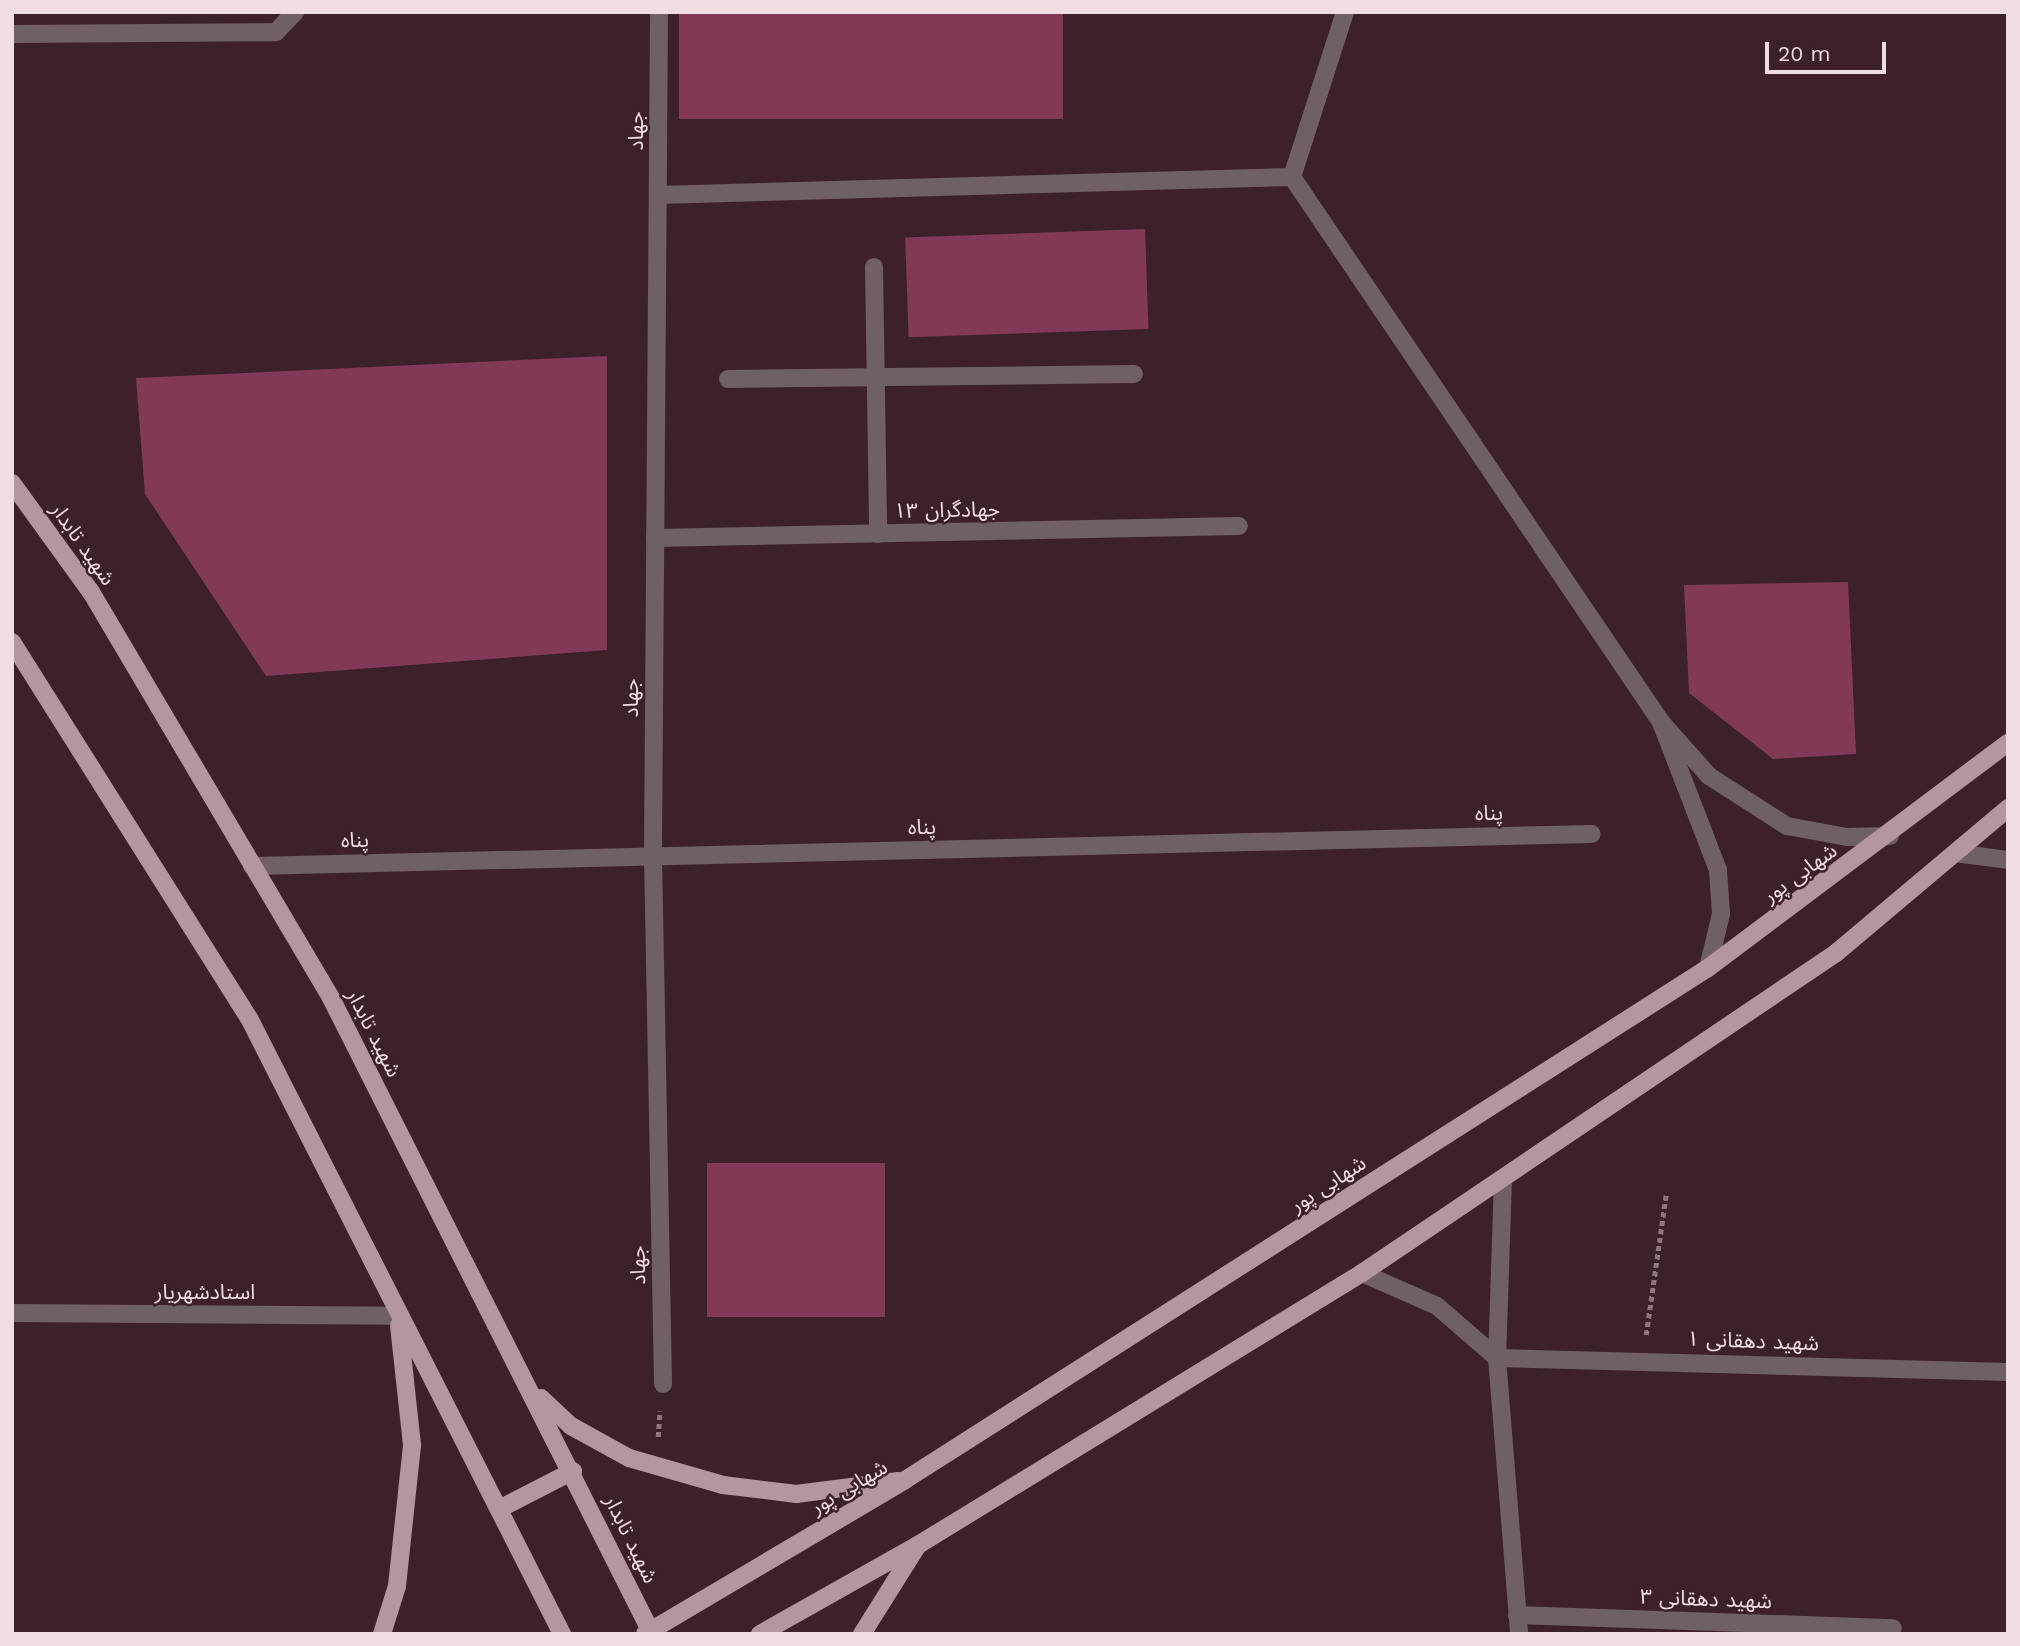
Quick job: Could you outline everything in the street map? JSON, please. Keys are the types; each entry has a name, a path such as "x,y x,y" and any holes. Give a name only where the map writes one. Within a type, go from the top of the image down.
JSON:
{"main road":[{"name":"شهید تابدار","path":"12,483 91,592 331,998 573,1471 649,1633"},
{"path":"12,642 249,1018 398,1316 501,1508 562,1634"},
{"name":"شهابی پور","path":"649,1633 905,1480 1708,968 1890,836 2008,743"},
{"path":"760,1634 918,1545 1362,1273 1836,953 2008,808"},
{"path":"382,1634 397,1586 412,1445 398,1316"},
{"path":"531,1388 571,1426 656,1466 723,1485 796,1494 905,1480"},
{"path":"501,1508 573,1471"},
{"path":"862,1634 918,1545"}],"street":[{"path":"12,34 276,32 295,12"},
{"name":"جهاد","path":"659,12 653,856 663,1384"},
{"path":"1292,177 1345,12"},
{"path":"658,195 1292,177"},
{"path":"1292,177 1661,722 1709,776 1787,826 1847,837 1890,836"},
{"path":"874,267 878,534"},
{"path":"728,379 1134,374"},
{"name":"جهادگران ۱۳","path":"655,538 1239,526"},
{"path":"1661,722 1718,870 1721,914 1708,968"},
{"name":"پناه","path":"252,866 1592,834"},
{"path":"1955,853 2008,860"},
{"path":"1503,1179 1497,1358 1519,1634"},
{"path":"1362,1273 1437,1306 1497,1358"},
{"name":"استادشهریار","path":"12,1313 398,1316"},
{"name":"شهید دهقانی ۱","path":"1497,1358 2008,1372"},
{"name":"شهید دهقانی ۳","path":"1517,1615 1893,1628"}],"path":[{"path":"1643,1360 1666,1195"},
{"path":"656,1466 663,1384"}],"building":[{"path":"679,12 1063,12 1063,119 679,119"},
{"path":"1145,229 1148,329 909,337 905,237"},
{"path":"607,356 607,650 266,676 145,494 136,378"},
{"path":"1848,582 1856,754 1773,759 1689,693 1684,585"},
{"path":"707,1163 885,1163 885,1317 707,1317"}]}
